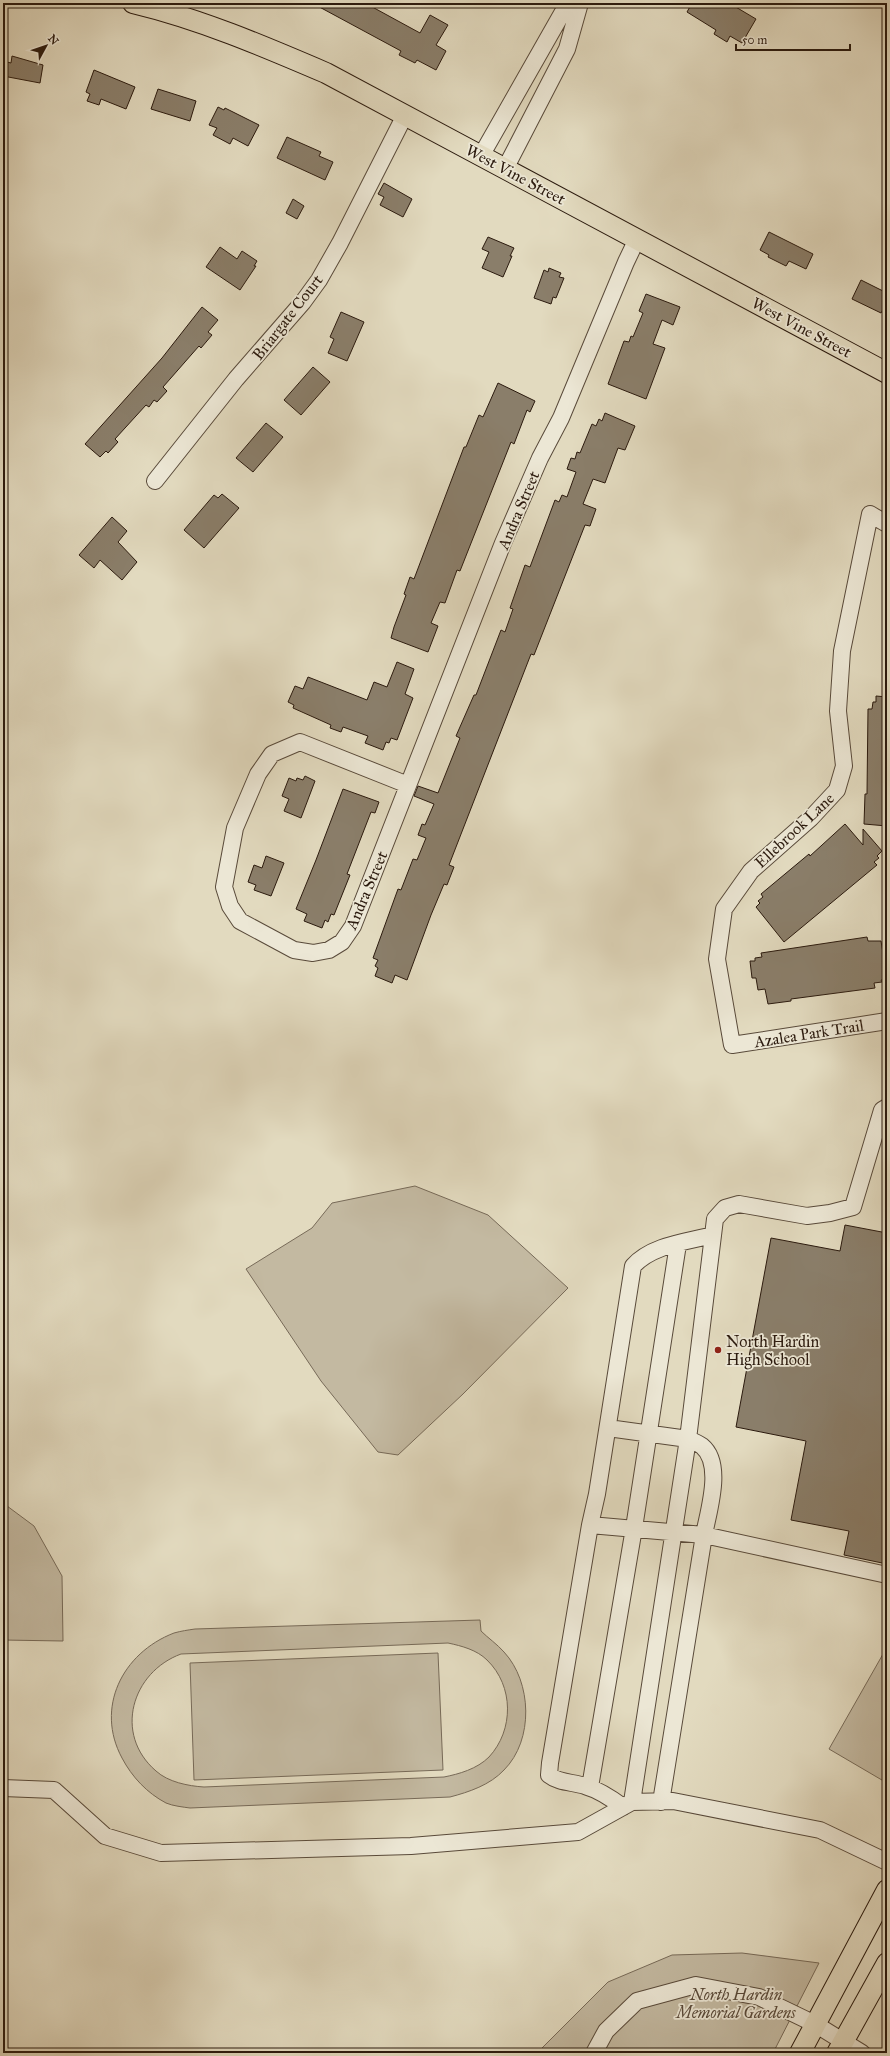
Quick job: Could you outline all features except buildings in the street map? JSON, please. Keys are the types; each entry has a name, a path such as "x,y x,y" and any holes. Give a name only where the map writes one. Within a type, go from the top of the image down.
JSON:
{"main road":[{"name":"West Vine Street","path":"136,3 257,43 326,73 887,373"},
{"path":"800,2053 887,1890"},
{"path":"840,2047 887,1962"}],"street":[{"path":"481,156 564,10 571,3"},
{"path":"505,169 567,49 580,3"},
{"name":"Briargate Court","path":"155,481 236,380 303,302 319,280 405,115"},
{"name":"Andra Street","path":"408,785 300,742 272,754 258,774 235,828 224,887 230,906 240,921 294,950 312,953 329,950 342,942 352,926 408,785 469,627 503,543 540,458 561,418 626,262 638,239"},
{"name":"Ellebrook Lane","path":"732,1045 717,959 724,909 751,871 811,818 837,790 844,766 838,711 842,651 870,514 887,524"},
{"name":"Azalea Park Trail","path":"732,1045 887,1021"},
{"path":"627,1804 688,1439 715,1219 725,1208 739,1204 807,1216 830,1213 852,1207 882,1110 887,1107"},
{"path":"627,1804 590,1787 555,1779 549,1775 550,1763 608,1428 632,1266 641,1257 660,1248 713,1235"},
{"path":"590,1787 634,1528 678,1244"},
{"path":"608,1428 688,1439 702,1446 709,1455 713,1466 714,1476 661,1802"},
{"path":"590,1525 704,1535 887,1575"},
{"path":"3,1788 54,1790 105,1836 161,1853 411,1846 578,1832 627,1804 673,1801 820,1830 887,1862"},
{"path":"594,2053 606,2031 637,2001 696,1986 759,1996 815,2024 840,2047 862,2053"}],"green space":[{"path":"415,1186 488,1215 568,1288 463,1394 398,1455 378,1452 321,1381 246,1269 312,1228 332,1203"},
{"path":"3,1503 34,1526 62,1576 63,1641 3,1640"},
{"path":"480,1620 481,1631 504,1652 513,1664 520,1679 526,1711 525,1727 521,1743 514,1758 504,1770 492,1780 479,1787 450,1797 190,1808 166,1803 141,1784 130,1772 122,1758 114,1739 111,1720 113,1702 118,1684 128,1668 140,1654 156,1642 174,1633 195,1629","holes":["448,1643 474,1651 487,1660 496,1671 502,1682 508,1708 503,1734 497,1746 489,1757 479,1765 462,1773 444,1777 204,1787 178,1783 161,1775 143,1756 135,1740 132,1722 134,1705 140,1689 150,1675 164,1663 181,1654"]},
{"path":"887,1647 887,1783 829,1749"},
{"path":"438,1653 443,1770 194,1780 190,1663"},
{"name":"North Hardin Memorial Gardens","path":"742,1953 819,1963 773,2053 537,2053 608,1982 672,1955"}],"place":[{"name":"North Hardin High School","path":"718,1350"}]}
